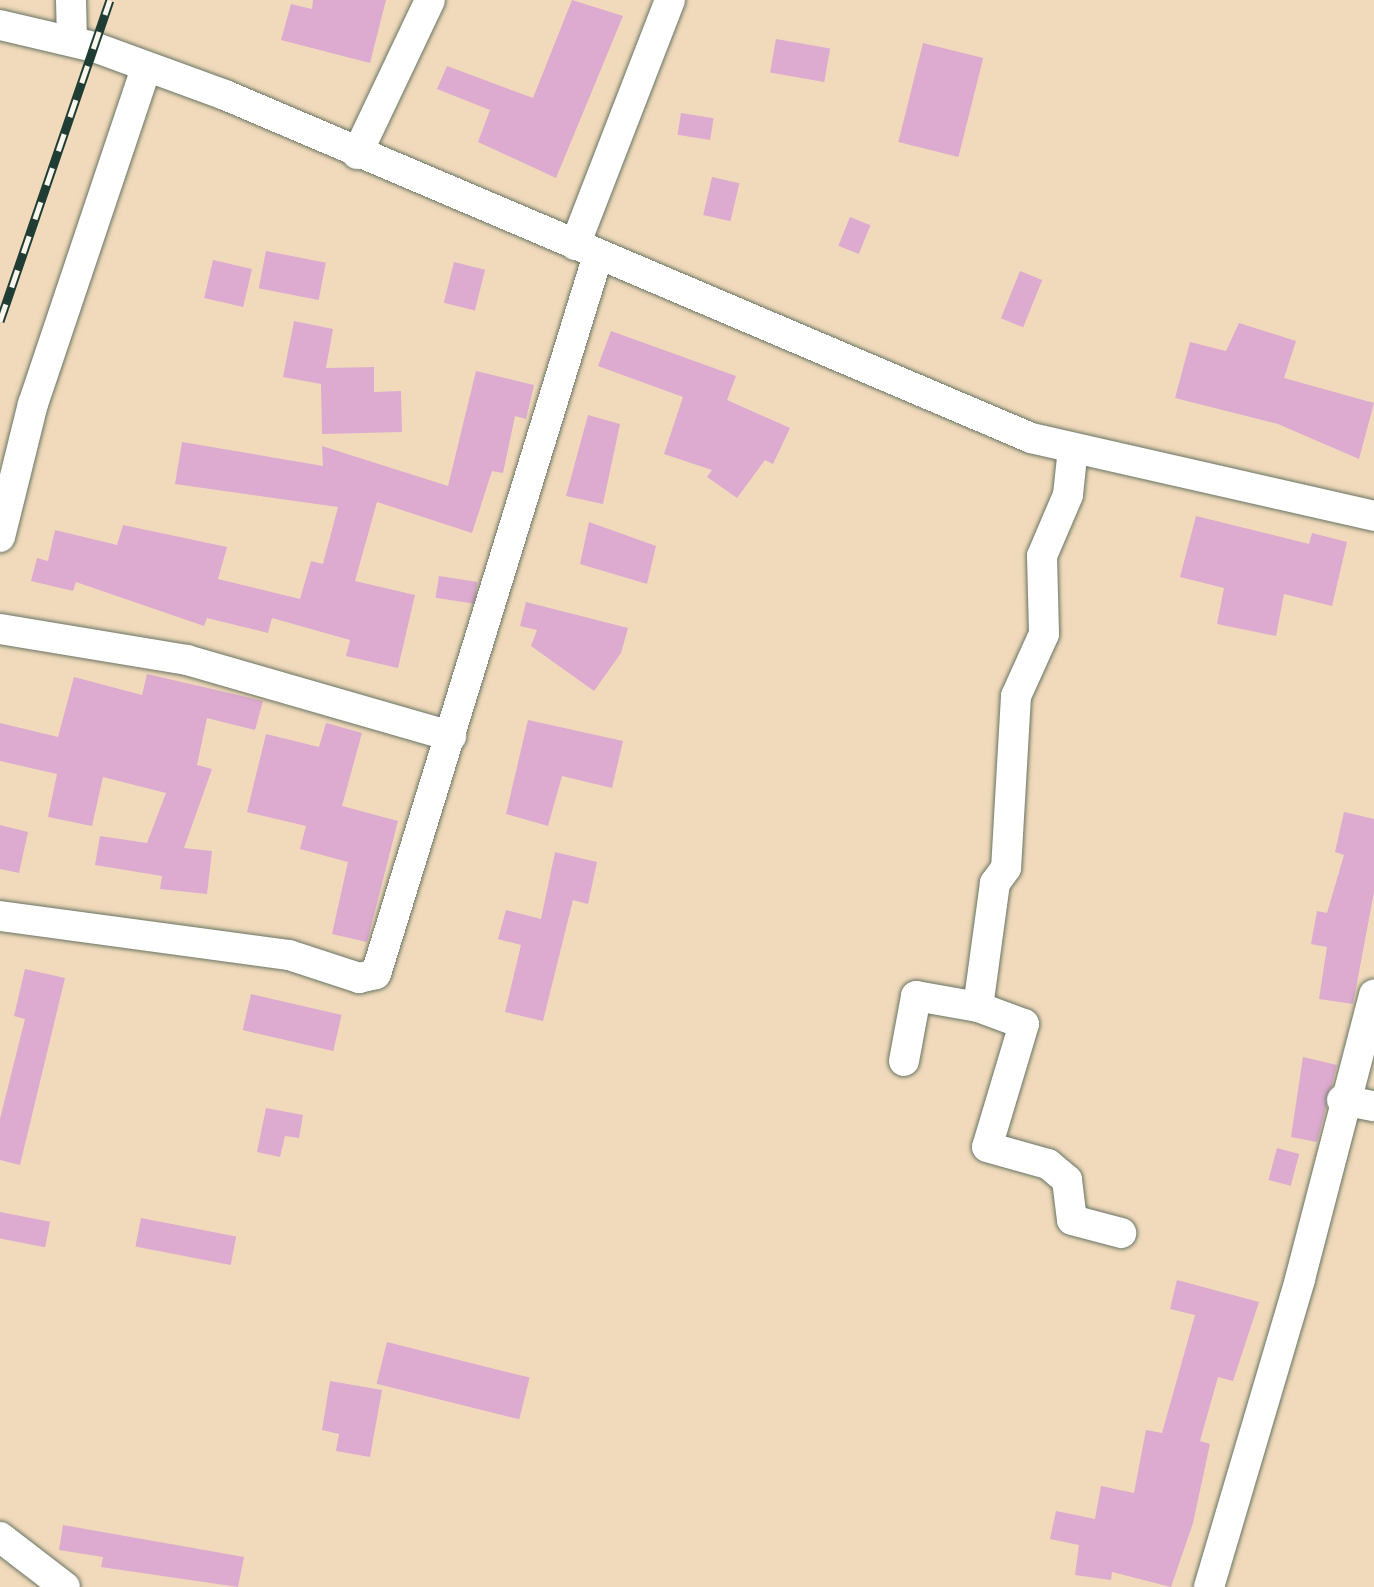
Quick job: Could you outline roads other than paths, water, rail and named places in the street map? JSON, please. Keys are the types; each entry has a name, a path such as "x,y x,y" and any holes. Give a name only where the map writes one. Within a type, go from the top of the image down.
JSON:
{"street":[{"path":"71,0 72,41"},
{"path":"357,154 430,0"},
{"path":"0,916 289,955 359,978 376,974 451,736 489,589 586,250 670,0"},
{"path":"0,25 72,41 146,68 586,250 890,381 1073,448 1374,516"},
{"path":"0,537 33,404 146,68"},
{"path":"978,1007 995,883 1006,868 1016,696 1044,634 1042,556 1068,495 1073,448"},
{"path":"0,629 187,660 451,736"},
{"path":"1209,1587 1297,1294 1342,1100 1374,994"},
{"path":"904,1061 916,996 978,1007 1024,1024 987,1147 1048,1164 1067,1180 1072,1220 1121,1233"},
{"path":"1342,1100 1374,1106"},
{"path":"0,1537 65,1587"}],"railway":[{"path":"0,321 110,0"}]}
